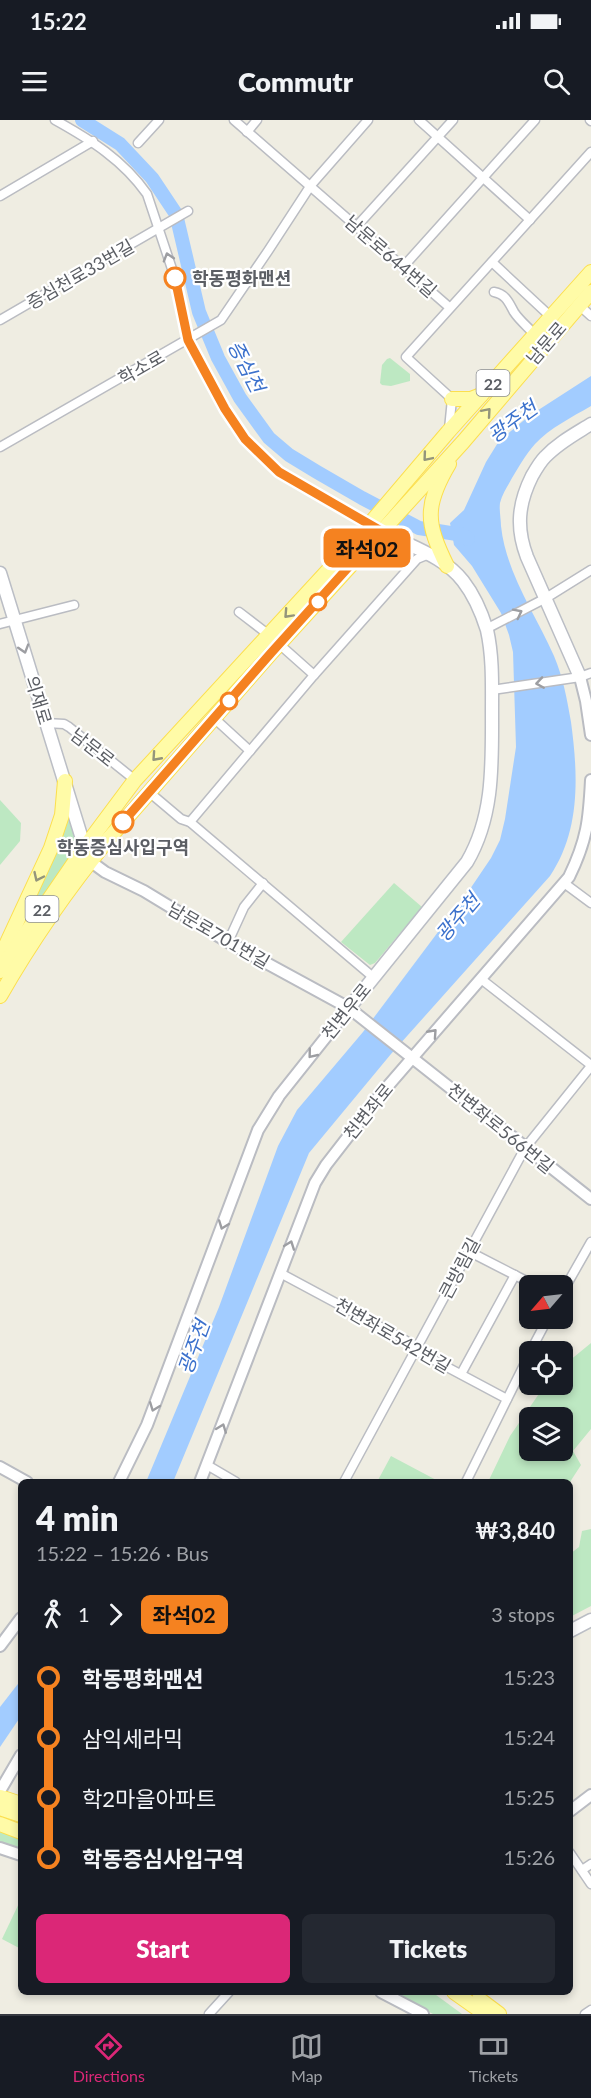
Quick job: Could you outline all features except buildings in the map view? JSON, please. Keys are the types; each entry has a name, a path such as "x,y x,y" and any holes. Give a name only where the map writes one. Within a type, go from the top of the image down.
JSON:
{"main road":[{"name":"남문로","path":"401,499 448,432 591,272"},
{"name":"남문로","path":"401,499 463,442 591,292"},
{"path":"452,399 471,399 481,395"},
{"path":"582,676 541,601 523,546 519,527 519,509 526,489 541,461 560,444 591,424"},
{"path":"432,549 431,521 434,492 463,442"},
{"name":"22","path":"0,971 85,847 135,780 274,639 401,499"},
{"path":"376,528 432,549 447,566"},
{"name":"천변우로","path":"349,1008 460,873 478,840 486,816 490,791 491,652 486,629 472,595 464,582 447,566"},
{"name":"의재로","path":"0,573 90,861"},
{"name":"22","path":"0,996 23,957 90,861 214,718 274,639"},
{"path":"0,958 51,848 62,815 65,781"},
{"path":"573,1629 591,1620"},
{"path":"0,1797 18,1803"},
{"path":"0,1808 18,1814"},
{"path":"0,1817 18,1823"},
{"path":"0,1824 18,1831"},
{"path":"458,1995 485,2014"},
{"path":"474,1995 499,2014"}],"street":[{"path":"55,120 93,141 112,155 140,183 147,194 175,278 188,340 234,425 257,452 279,472 376,528"},
{"path":"138,143 159,120"},
{"name":"남문로644번길","path":"234,120 449,307 406,357 452,399"},
{"path":"247,132 257,120"},
{"name":"학소로","path":"0,447 221,320 310,185 368,120"},
{"path":"419,120 530,220"},
{"path":"357,226 453,120"},
{"path":"403,267 536,120"},
{"path":"0,196 93,141"},
{"path":"449,307 591,152"},
{"name":"증심천로33번길","path":"0,320 188,211"},
{"path":"492,262 551,317"},
{"name":"남문로","path":"494,292 501,293 513,306 514,312 536,335"},
{"path":"579,305 591,316"},
{"path":"448,432 452,399"},
{"path":"190,822 314,675 417,559 432,549"},
{"path":"486,629 541,601 591,570"},
{"path":"0,624 74,605"},
{"path":"238,612 274,639 314,675"},
{"path":"492,690 582,676 591,735"},
{"path":"214,718 250,751"},
{"name":"남문로","path":"46,723 69,727 135,780"},
{"name":"천변좌로","path":"201,1479 312,1191 326,1165 356,1124 412,1057 569,877 584,843 588,824 591,780"},
{"path":"149,792 181,819 190,822 263,882 373,977"},
{"name":"남문로701번길","path":"90,861 105,872 144,891 228,942 349,1008 412,1057"},
{"path":"228,942 244,907 263,882"},
{"path":"564,883 591,903"},
{"path":"481,979 591,1065"},
{"name":"천변우로","path":"120,1479 147,1425 258,1130 284,1089 349,1008"},
{"name":"천변좌로566번길","path":"412,1057 591,1199"},
{"name":"큰방림길","path":"346,1479 525,1148 591,1065"},
{"path":"572,1275 591,1242"},
{"path":"468,1251 519,1277"},
{"name":"천변좌로542번길","path":"280,1273 405,1340 415,1350 507,1399"},
{"path":"461,1374 515,1275"},
{"path":"467,1479 519,1374"},
{"path":"207,1465 231,1479"},
{"path":"0,1467 22,1479"},
{"path":"0,1646 18,1622"},
{"path":"0,1791 18,1760"},
{"path":"573,1805 591,1795"},
{"path":"0,1848 18,1854"},
{"path":"573,1857 591,1884"},
{"path":"582,1870 591,1864"},
{"path":"209,2014 226,1995"},
{"path":"387,1995 423,2014"},
{"path":"585,2014 591,2010"}],"green space":[{"path":"390,358 410,374 410,381 391,386 380,383 382,365"},
{"path":"67,795 80,843 78,850 24,923 38,886"},
{"path":"0,800 21,823 20,841 0,865"},
{"path":"394,883 422,907 375,963 370,965 341,942"},
{"path":"591,1343 591,1429 573,1451 573,1407 530,1407 538,1395 573,1395 573,1358"},
{"path":"519,1423 519,1461 573,1461 573,1451 581,1465 572,1479 489,1479 510,1436"},
{"path":"391,1456 434,1479 379,1479"},
{"path":"591,1529 591,1606 573,1615 573,1552 579,1547 582,1531"},
{"path":"0,1829 18,1835 18,1854 0,1848"},
{"path":"18,1905 18,1947 2,1939"},
{"path":"398,1995 436,1995 462,2014 433,2014"}],"water":[{"name":"광주천","path":"591,376 591,406 554,428 535,444 512,478 502,496 500,506 501,526 509,560 522,593 557,664 571,722 576,781 572,821 567,840 550,876 391,1054 309,1153 174,1479 147,1479 219,1307 278,1146 297,1110 363,1032 468,892 500,840 516,747 513,652 501,613 472,566 454,545 450,523 464,510 486,462 499,441 529,416"},
{"path":"18,1684 18,1720 0,1747 0,1707"}],"waterway":[{"name":"증심천","path":"82,120 120,144 152,178 176,214 199,312 218,358 240,398 269,438 289,455 317,472 419,528 463,535 468,539"}],"bus line":[{"name":"좌석02","path":"123,822 381,531 279,472 245,439 234,425 188,340 175,278"}],"place":[{"name":"학동평화맨션","path":"175,278"},
{"name":"학동증심사입구역","path":"123,822"}]}
